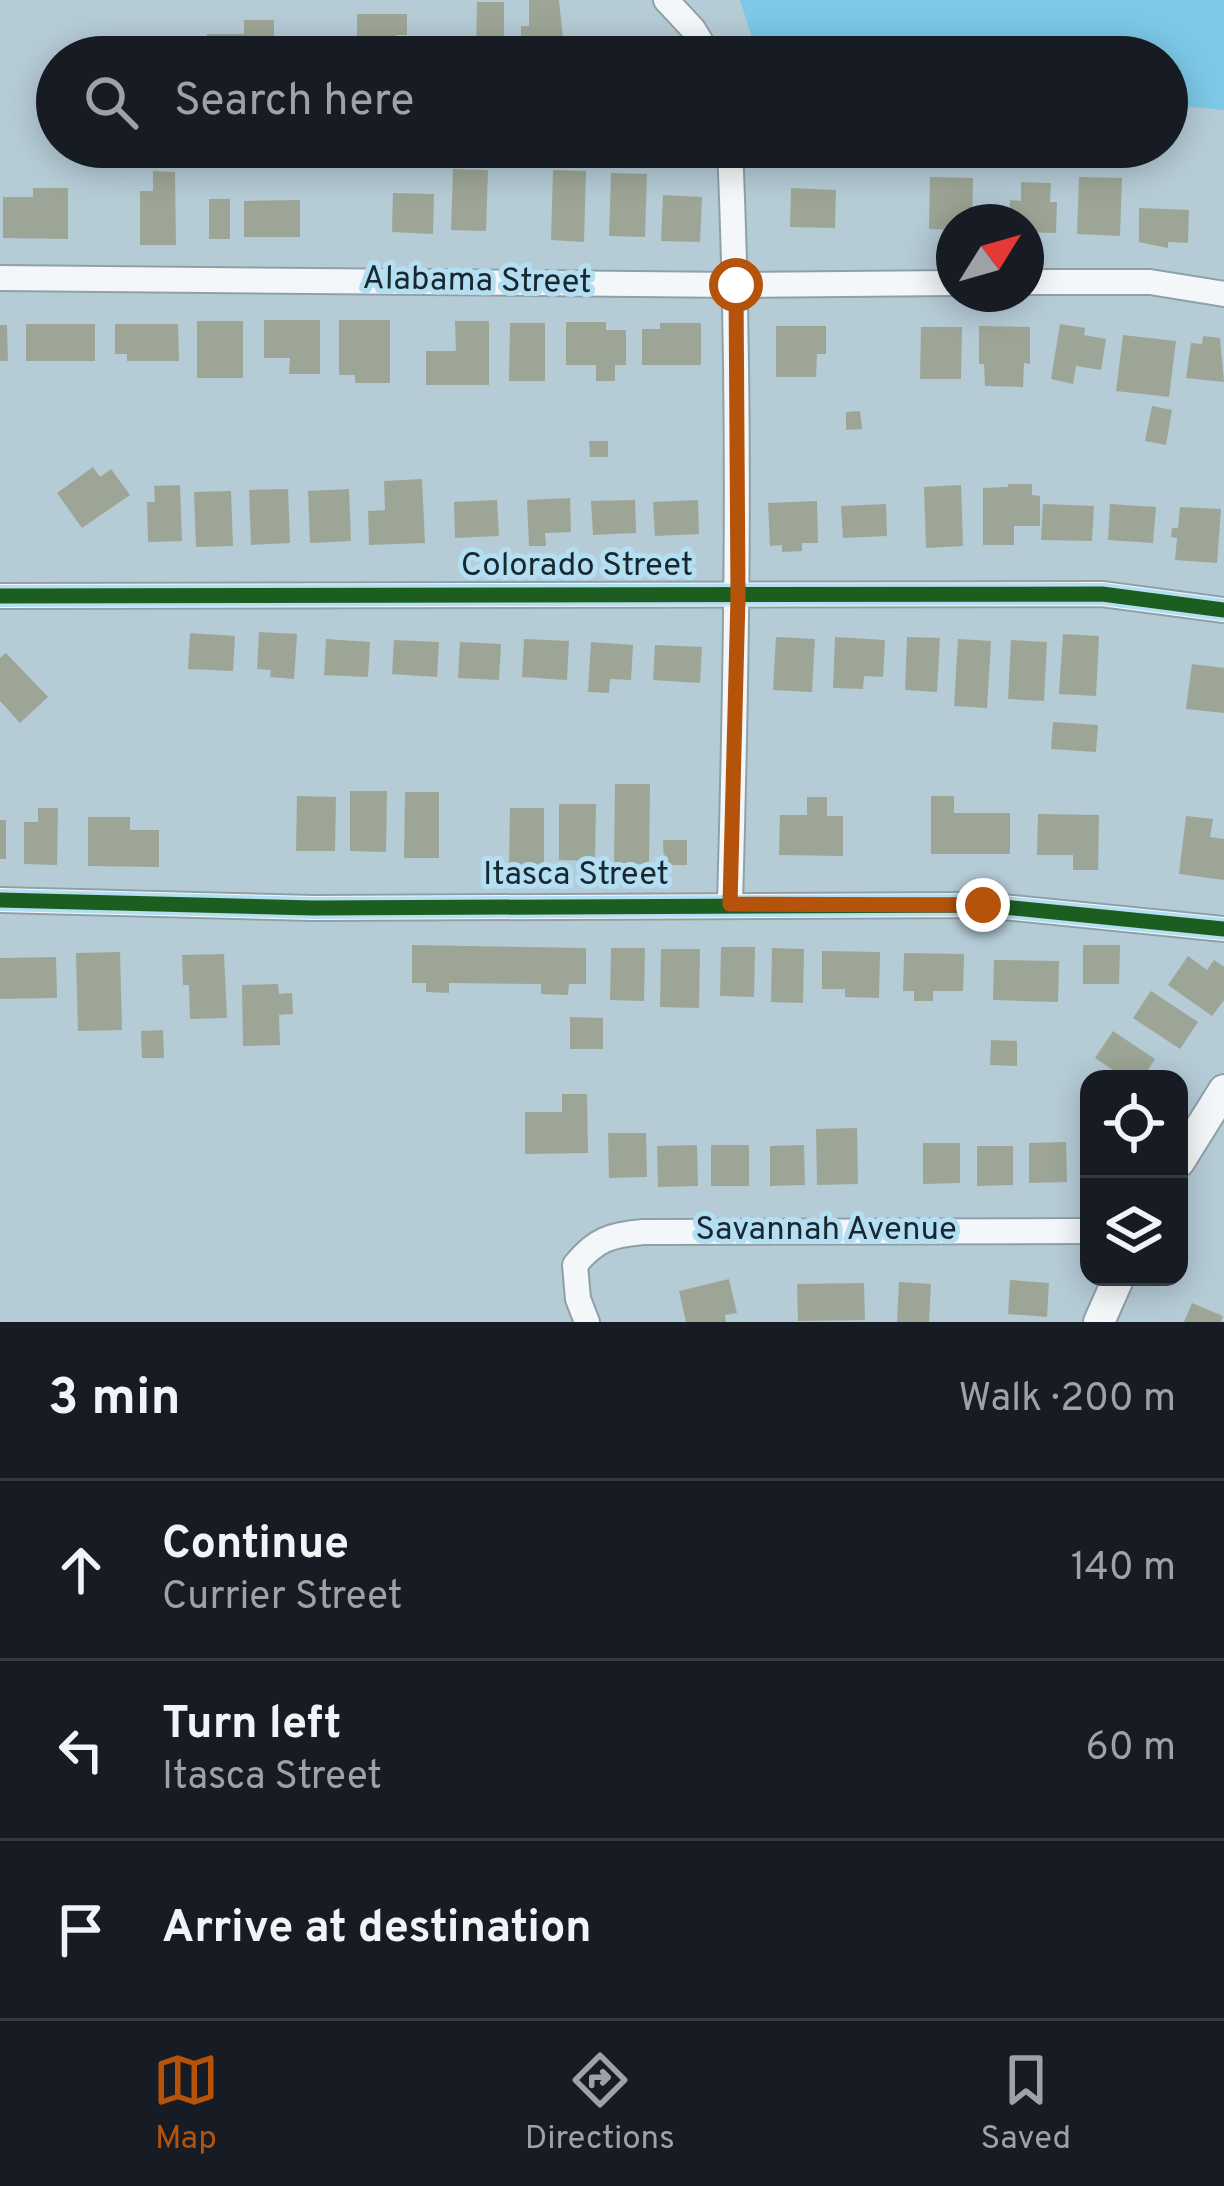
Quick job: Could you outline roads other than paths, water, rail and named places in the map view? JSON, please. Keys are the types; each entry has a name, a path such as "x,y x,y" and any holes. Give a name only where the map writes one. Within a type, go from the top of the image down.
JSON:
{"street":[{"path":"666,0 697,36"},
{"path":"730,904 738,597 731,168"},
{"name":"Alabama Street","path":"0,278 936,283"},
{"path":"1044,282 1150,282 1224,294"},
{"name":"Colorado Street","path":"0,596 1102,594 1224,610"},
{"name":"Itasca Street","path":"0,900 313,908 983,905 1224,929"},
{"path":"1188,1148 1224,1090"},
{"name":"Savannah Avenue","path":"587,1322 578,1299 575,1264 590,1246 609,1235 1080,1231"},
{"path":"1099,1322 1115,1286"}]}
